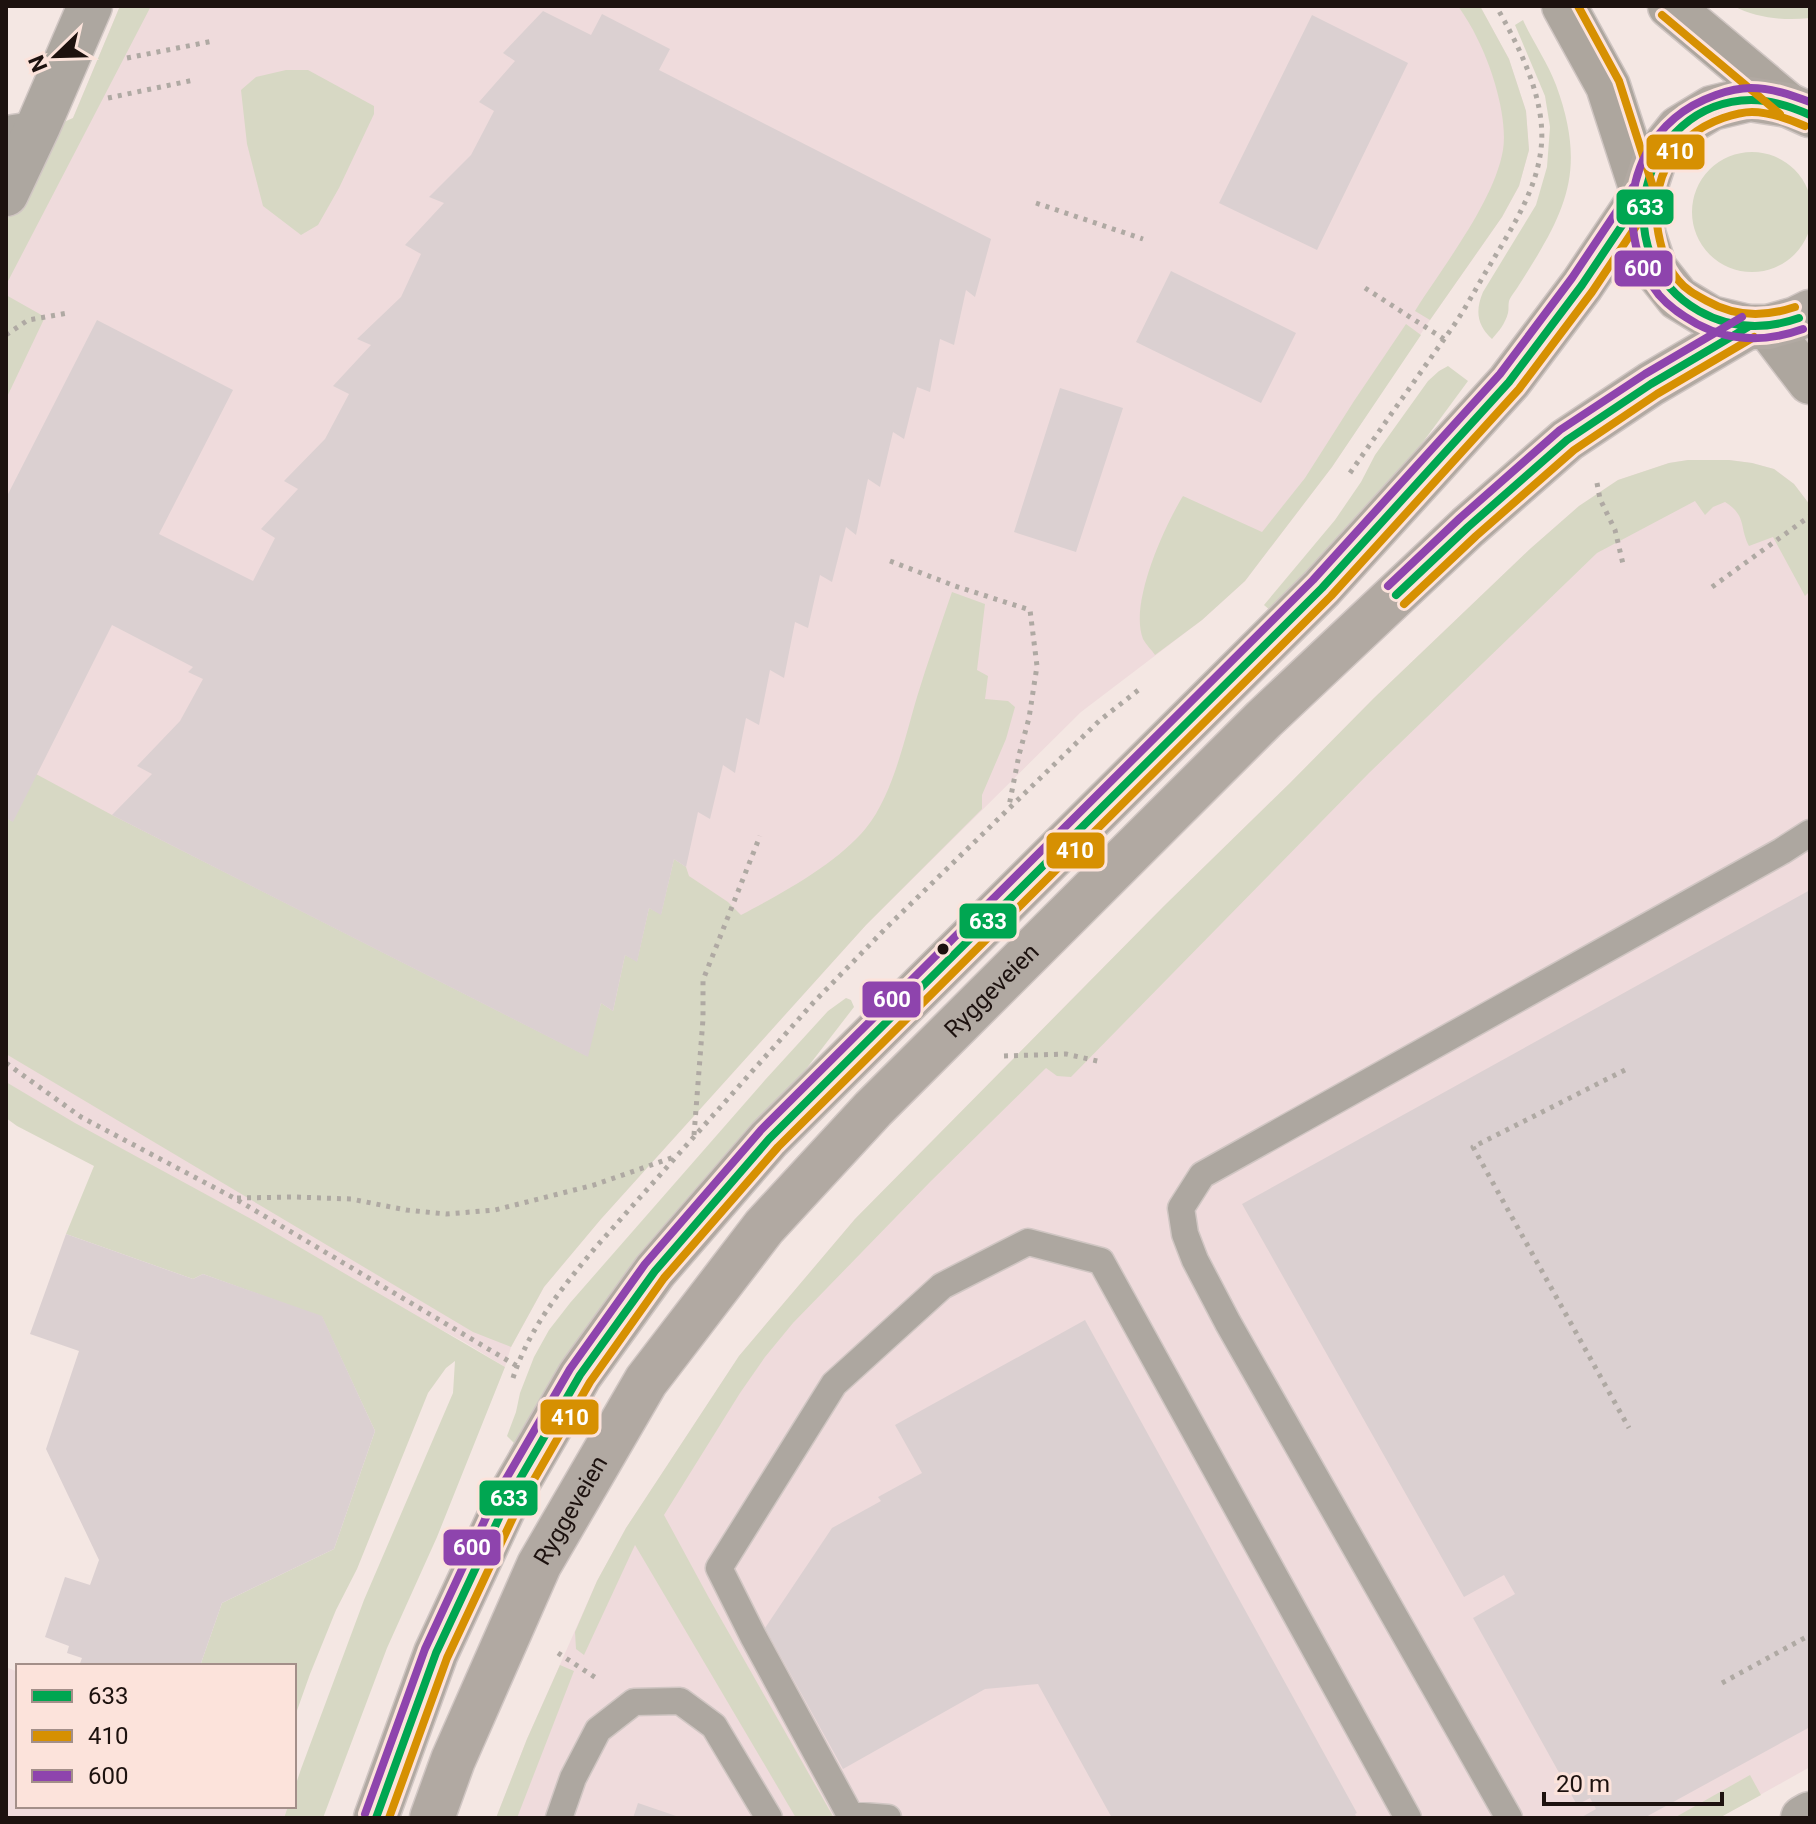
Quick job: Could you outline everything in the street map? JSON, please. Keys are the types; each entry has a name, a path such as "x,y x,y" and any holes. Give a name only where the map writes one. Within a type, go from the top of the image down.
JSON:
{"main road":[{"path":"376,1818 436,1653 506,1503 580,1375 655,1271 769,1139 1322,588 1509,382 1582,285 1643,194 1655,158 1679,128 1712,108 1750,99 1803,103"},
{"path":"1643,194 1643,233 1655,269 1678,298 1711,318 1758,327"},
{"name":"Ryggeveien","path":"432,1818 453,1760 539,1565 646,1381 764,1227 873,1109 1253,731 1468,527 1567,440 1651,384 1758,327 1796,319 1810,312"}],"street":[{"path":"6,194 30,121 62,71 90,6"},
{"path":"1564,6 1608,86 1643,194"},
{"path":"1670,6 1803,103"},
{"path":"1758,327 1810,382"},
{"path":"1803,1818 1810,1814"}],"lane":[{"path":"1509,1818 1228,1323 1195,1260 1185,1234 1181,1208 1202,1175 1810,833"},
{"path":"888,1818 850,1815 719,1568 834,1384 942,1286 1028,1242 1101,1261 1408,1818"},
{"path":"559,1818 573,1778 598,1730 634,1702 680,1701 714,1726 769,1818"}],"path":[{"path":"1453,327 1523,210 1542,148 1540,115 1531,79 1496,6"},
{"path":"62,71 213,41"},
{"path":"30,121 194,80"},
{"path":"1036,203 1143,239"},
{"path":"1365,288 1444,339"},
{"path":"6,335 28,320 68,313"},
{"path":"1596,478 1600,499 1615,530 1623,564"},
{"path":"1712,587 1810,516"},
{"path":"890,561 1030,610 1037,666 1029,718 1008,808"},
{"path":"694,1137 703,980 760,836"},
{"path":"1001,1056 1066,1054 1102,1062"},
{"path":"6,1063 81,1117 234,1198 517,1366"},
{"path":"1625,1070 1473,1147 1629,1428"},
{"path":"234,1198 351,1199 446,1214 495,1210 594,1185 678,1155"},
{"path":"1722,1683 1810,1635"}],"shaded area":[{"path":"120,6 1480,6 1509,59 1526,111 1529,150 1519,186 1502,217 1332,467 1245,581 1202,620 1081,712 866,925 601,1219 544,1287 511,1347 505,1367 6,1093 6,250 73,118"},
{"path":"1688,460 1729,460 1774,469 1794,484 1810,505 1810,1767 1719,1818 496,1818 527,1739 597,1581 626,1528 739,1356 855,1219 1164,906 1530,549 1579,506 1618,480"},
{"path":"6,1667 16,1671 16,1808 287,1808 284,1818 6,1818"}],"green space":[{"path":"120,6 151,6 6,285 6,147 73,118"},
{"path":"1458,6 1480,6 1509,59 1526,111 1529,150 1519,186 1502,217 1430,320 1415,311 1479,212 1498,170 1503,150 1501,108 1493,78 1483,50"},
{"path":"1733,6 1810,6 1810,18 1771,18"},
{"path":"1523,20 1556,85 1570,143 1570,168 1567,191 1549,236 1510,299 1505,321 1492,339 1480,323 1480,299 1536,205 1547,167 1550,127 1545,96 1515,25"},
{"path":"286,70 308,70 374,106 374,114 339,188 318,225 301,235 263,206 247,144 241,90 256,77"},
{"path":"1752,152 1775,157 1794,170 1807,189 1812,212 1807,235 1794,254 1775,267 1752,272 1729,267 1710,254 1697,235 1692,212 1697,189 1710,170 1729,157"},
{"path":"6,295 45,317 6,399"},
{"path":"1406,324 1421,335 1332,467 1245,581 1202,620 1155,655 1143,639 1140,624 1144,587 1158,546 1183,496 1262,532 1305,478"},
{"path":"1448,366 1468,381 1395,480 1272,612 1264,605 1335,520 1375,455 1428,381"},
{"path":"1688,460 1752,463 1774,469 1794,484 1810,505 1810,591 1805,596 1773,537 1749,546 1740,517 1725,502 1705,515 1695,501 1597,553 1369,773 1071,1077 1057,1076 1046,1068 793,1323 740,1393 664,1515 834,1818 796,1818 635,1545 584,1655 576,1649 575,1632 597,1581 626,1528 739,1356 855,1219 1164,906 1530,549 1579,506 1618,480"},
{"path":"952,592 985,604 977,670 988,676 985,699 1008,701 1015,707 1006,739 982,795 982,809 866,925 601,1219 544,1287 511,1347 473,1332 6,1054 6,818 12,821 36,774 587,1056 601,1003 613,1011 625,955 637,961 649,908 661,914 674,859 686,867 689,876 728,902 741,915 825,865 866,828 891,783"},
{"path":"846,998 851,1000 854,1007 516,1445 507,1436 534,1357 549,1330 765,1080 828,1011"},
{"path":"6,1082 253,1220 505,1367 437,1537 387,1648 323,1818 284,1818 287,1808 296,1808 296,1784 364,1600 453,1393 455,1361 428,1393 296,1713 296,1664 201,1664 222,1603 334,1549 375,1431 322,1317 203,1274 193,1279 66,1234 94,1166 6,1118"},
{"path":"560,1665 574,1671 517,1818 496,1818 527,1739"},
{"path":"1750,1775 1761,1795 1719,1818 1674,1818"}],"building":[{"path":"543,11 591,35 602,14 670,49 659,70 991,239 975,297 966,290 954,345 940,339 930,392 917,387 904,439 893,432 880,487 868,479 856,535 846,527 832,582 820,575 808,628 795,622 784,678 770,670 759,725 746,718 735,773 723,765 710,819 698,812 686,867 674,859 661,915 649,908 637,962 625,955 613,1011 601,1003 588,1057 112,815 152,774 137,766 180,721 203,679 188,672 193,667 112,625 13,822 6,818 6,498 97,320 233,390 159,534 253,581 275,538 261,529 298,489 284,481 325,439 349,394 333,386 371,345 357,339 401,297 421,254 405,245 444,203 429,197 471,155 494,111 479,102 515,61 503,53"},
{"path":"1312,15 1408,63 1317,250 1219,203"},
{"path":"1171,271 1296,333 1261,403 1136,342"},
{"path":"1060,388 1123,408 1076,552 1014,532"},
{"path":"1810,890 1810,1727 1644,1818 1580,1818 1596,1809 1590,1798 1577,1805 1473,1618 1515,1594 1504,1575 1464,1597 1242,1204"},
{"path":"66,1234 193,1279 203,1274 322,1316 375,1431 334,1549 222,1603 201,1664 80,1664 82,1658 67,1653 69,1646 45,1637 65,1577 90,1585 99,1560 46,1449 79,1351 30,1334"},
{"path":"1085,1320 1357,1818 1112,1818 1038,1684 985,1689 843,1769 765,1628 832,1528 881,1501 878,1497 922,1473 895,1425"},
{"path":"638,1803 679,1817 679,1818 633,1818"}],"transit line":[{"name":"410","path":"389,1818 447,1658 517,1509 590,1382 664,1278 778,1147 1331,596 1519,389 1592,292 1653,201 1654,190 1619,81 1578,6"},
{"name":"410","path":"1662,15 1780,114"},
{"name":"600","path":"1803,329 1776,336 1749,338 1723,334 1692,321 1672,308 1655,289 1640,259 1632,221 1633,197 1646,154 1658,135 1693,105 1724,92 1751,88 1789,94 1810,102"},
{"name":"633","path":"1799,318 1748,326 1723,321 1699,311 1669,287 1651,256 1644,221 1647,186 1660,153 1682,126 1713,107 1751,100 1782,104 1810,115"},
{"name":"410","path":"1795,307 1773,313 1739,313 1699,297 1681,284 1664,256 1657,221 1657,202 1666,166 1676,151 1704,127 1726,117 1752,112 1786,118 1805,126"},
{"name":"600","path":"365,1814 425,1649 495,1498 570,1369 645,1264 761,1130 1313,580 1500,374 1572,278 1633,187"},
{"name":"633","path":"376,1818 436,1653 506,1503 580,1375 655,1271 769,1139 1322,588 1509,382 1582,285 1643,194"},
{"name":"600","path":"1388,586 1560,430 1645,374 1742,317"},
{"name":"633","path":"1396,595 1567,440 1651,384 1748,327"},
{"name":"410","path":"1404,604 1574,450 1657,394 1754,337"}]}
